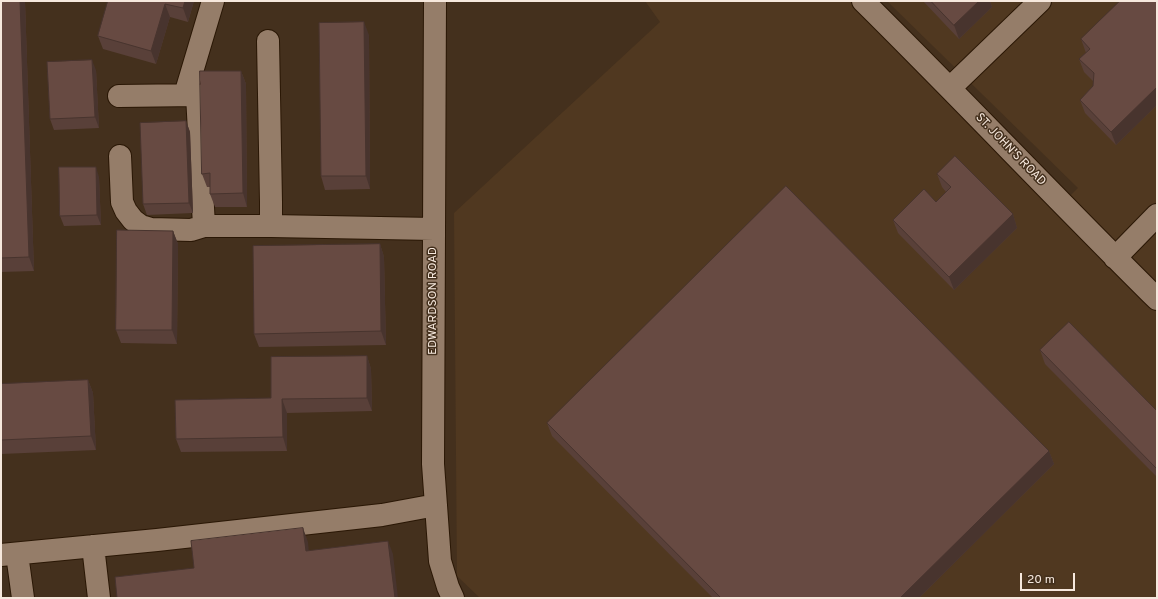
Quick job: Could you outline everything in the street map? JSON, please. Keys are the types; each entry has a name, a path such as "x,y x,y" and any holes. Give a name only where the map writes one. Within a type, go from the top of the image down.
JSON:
{"street":[{"path":"185,95 213,1"},
{"name":"EDWARDSON ROAD","path":"435,1 433,464 440,561 453,598"},
{"name":"ST. JOHN'S ROAD","path":"863,1 1157,299"},
{"path":"950,88 1040,1"},
{"path":"268,41 271,226"},
{"path":"119,96 197,95 204,226"},
{"path":"120,156 122,202 126,211 133,220 141,226 151,229 191,230 204,226 271,226 434,229"},
{"path":"1115,258 1157,215"},
{"path":"23,598 9,555 382,515 436,505"},
{"path":"93,546 99,598"}],"shaded area":[{"path":"645,1 863,1 1062,204 1078,188 887,1 1157,1 1157,598 480,598 457,576 454,213 660,22"}],"building":[{"path":"1,1 20,1 29,257 1,258"},
{"path":"108,1 185,1 183,8 165,4 151,51 98,36"},
{"path":"931,1 979,1 954,25"},
{"path":"1120,1 1157,1 1157,87 1111,132 1080,100 1093,86 1094,73 1079,59 1090,49 1081,39"},
{"path":"364,22 366,176 321,176 319,23"},
{"path":"92,60 95,117 50,119 47,62"},
{"path":"200,71 241,71 243,193 210,194 210,173 202,174"},
{"path":"186,121 189,203 143,204 140,123"},
{"path":"955,156 1013,214 949,277 893,220 924,189 936,202 951,187 937,174"},
{"path":"59,167 96,167 97,215 60,216"},
{"path":"786,186 1049,451 900,598 721,598 547,423"},
{"path":"117,230 173,231 172,330 116,330"},
{"path":"380,244 381,331 254,334 253,246"},
{"path":"1069,322 1157,411 1157,469 1040,350"},
{"path":"367,356 367,398 282,399 283,437 176,439 175,400 271,398 271,357"},
{"path":"88,380 91,436 1,440 1,384"},
{"path":"303,528 306,551 388,541 395,598 117,598 115,577 194,568 191,541"}]}
